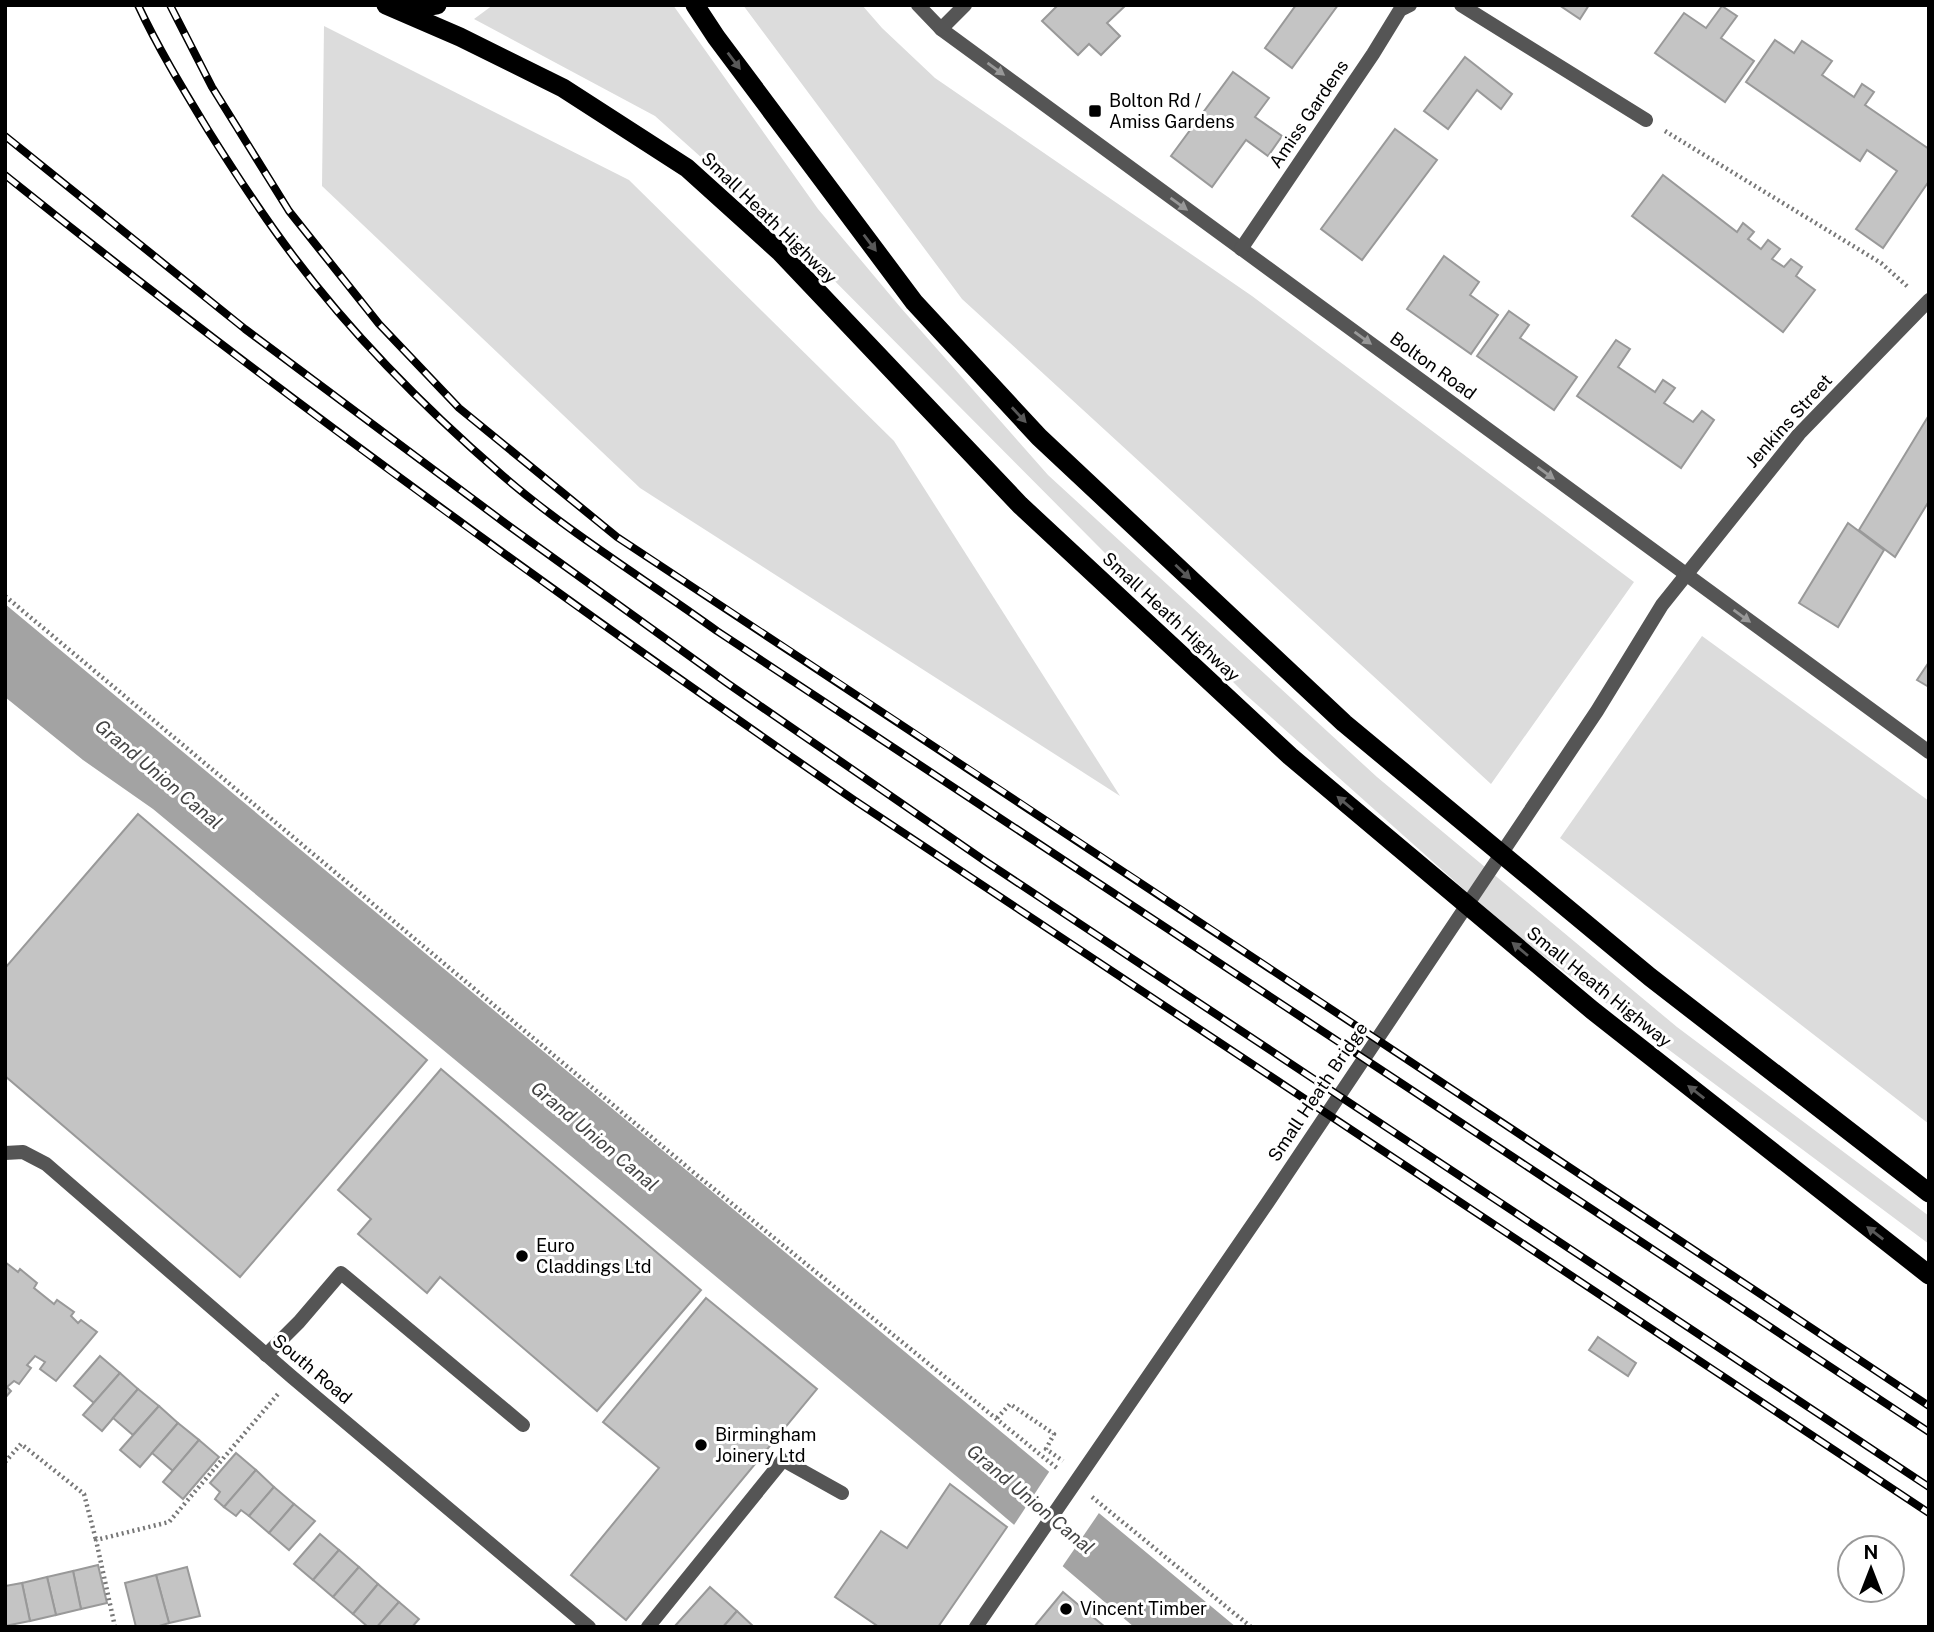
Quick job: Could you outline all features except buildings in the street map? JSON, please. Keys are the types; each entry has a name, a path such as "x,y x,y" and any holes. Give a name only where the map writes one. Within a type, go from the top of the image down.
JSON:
{"highway":[{"path":"393,8 437,5"},
{"path":"695,5 914,302 1039,437 1344,723 1650,977 1929,1193"},
{"name":"Small Heath Highway","path":"393,8 460,37 563,88 687,168 780,252 1020,505 1290,756 1592,1010 1929,1275"}],"street":[{"name":"Bolton Road","path":"918,5 941,29 1929,752"},
{"path":"941,29 965,5"},
{"name":"Amiss Gardens","path":"1241,249 1400,10 1410,5"},
{"path":"1461,5 1646,120"},
{"name":"Jenkins Street","path":"1686,576 1799,434 1928,303"},
{"name":"Small Heath Bridge","path":"980,1621 1260,1213 1597,711 1661,605 1686,576"},
{"name":"South Road","path":"5,1153 23,1152 46,1164 266,1355 589,1627"},
{"path":"266,1355 341,1273 523,1425"},
{"path":"648,1627 783,1460 842,1493"}],"path":[{"path":"1646,120 1881,262 1928,303"},
{"path":"5,596 698,1176 1061,1471"},
{"path":"96,1540 169,1522 292,1377"},
{"path":"998,1418 1010,1404 1054,1434 1046,1449 1055,1454"},
{"path":"5,1462 21,1444 84,1494 115,1627"},
{"path":"1082,1488 1251,1627"}],"shaded area":[{"path":"493,5 673,5 818,209 1048,475 1377,777 1677,1027 1929,1216 1929,1244 1515,935 1245,694 796,242 655,116 474,19"},
{"path":"743,5 862,5 882,28 935,78 1252,296 1634,582 1491,784 962,299"},
{"path":"324,26 629,180 894,441 1120,796 640,488 322,186"},
{"path":"1702,636 1929,801 1929,1124 1560,838"}],"water":[{"name":"Grand Union Canal","path":"5,604 1236,1627 1134,1627 979,1495 153,809 83,760 5,697"}],"pier":[{"path":"1051,1469 1101,1510 1060,1570 1012,1528"}],"railway":[{"path":"138,5 171,68 218,146 271,226 317,287 366,344 419,399 528,496 580,536 717,631 1929,1432"},
{"path":"170,5 212,87 289,211 379,324 459,408 617,537 1929,1406"},
{"path":"5,136 245,329 509,526 727,683 985,861 1929,1487"},
{"path":"5,175 318,417 531,573 746,725 854,800 1929,1513"}],"place":[{"name":"Bolton Rd / Amiss Gardens","path":"1095,111"},
{"name":"Euro Claddings Ltd","path":"522,1256"},
{"name":"Birmingham Joinery Ltd","path":"701,1445"},
{"name":"Vincent Timber","path":"1066,1609"}]}
